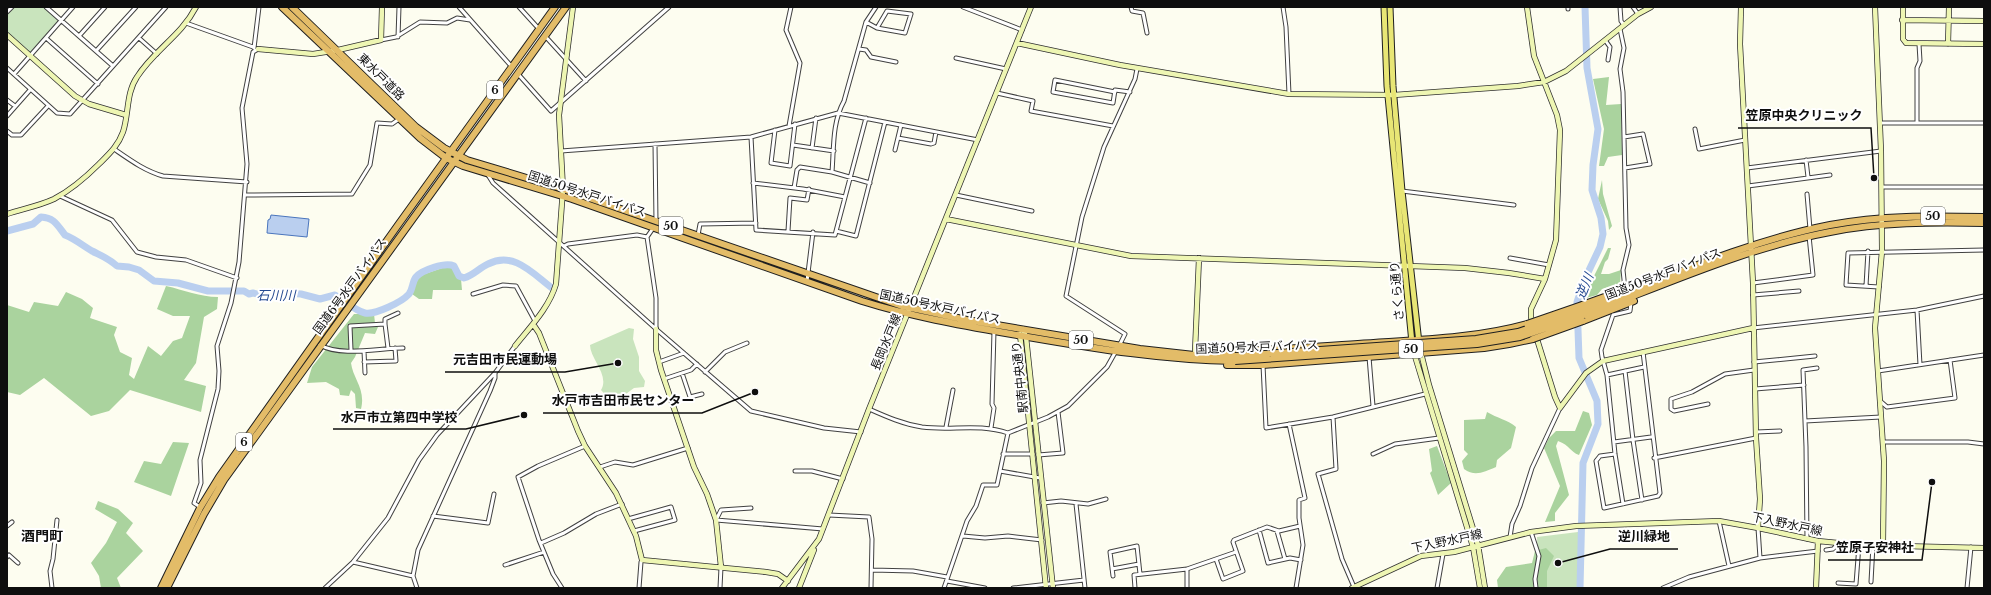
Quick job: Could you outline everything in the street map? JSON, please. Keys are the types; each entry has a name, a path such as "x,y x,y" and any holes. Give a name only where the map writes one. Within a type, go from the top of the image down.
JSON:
{"highway":[{"name":"東水戸道路","path":"282,7 399,119 446,158"},
{"name":"東水戸道路","path":"292,7 416,127 459,156"},
{"name":"国道6号水戸バイパス","path":"160,588 200,508 219,477 555,7"},
{"name":"国道6号水戸バイパス","path":"167,588 204,514 224,480 320,346 455,163 566,7"},
{"name":"国道50号水戸バイパス","path":"459,156 808,278 909,311 994,331 1023,336 1117,349 1140,349 1235,358"},
{"name":"国道50号水戸バイパス","path":"446,158 455,163 488,174 562,192"},
{"name":"国道50号水戸バイパス","path":"909,311 1023,329 1117,349 1142,356 1199,360 1477,344 1520,337 1751,249 1810,229 1882,221 1984,217"},
{"name":"国道50号水戸バイパス","path":"1751,249 1882,221 1984,223"},
{"name":"国道50号水戸バイパス","path":"656,224 698,236 808,278"},
{"path":"1142,356 1177,363 1263,364 1484,348 1532,339 1583,313 1625,289 1659,277 1671,279"},
{"path":"1140,349 1195,351 1276,349 1418,340 1478,334 1630,302 1661,289 1671,279"}],"main road":[{"name":"さくら通り","path":"1384,7 1408,266 1421,353"},
{"name":"さくら通り","path":"1390,7 1391,95 1402,191 1408,266 1411,340 1414,353"}],"street":[{"path":"7,12 12,7"},
{"path":"46,7 113,66"},
{"path":"14,74 73,7"},
{"path":"79,36 105,7"},
{"path":"96,52 136,7"},
{"path":"7,214 60,196 78,184 114,149 123,132 133,84 140,72 186,23 196,7"},
{"path":"200,508 194,503 201,483 200,460 218,389 219,371 217,346 237,278 246,195 247,164 242,108 255,49 259,7"},
{"path":"381,40 382,7"},
{"path":"398,37 399,7"},
{"path":"459,7 512,67"},
{"path":"519,7 539,29"},
{"path":"325,588 353,562 388,518 419,460 437,435 495,373 534,323 555,289 562,192 560,104 573,7"},
{"path":"518,74 551,111 669,7"},
{"path":"788,126 800,63 786,30 791,7"},
{"path":"832,172 835,125 838,113 844,101 866,22 876,7"},
{"path":"963,7 1022,30"},
{"name":"長岡水戸線","path":"782,588 814,547 829,516 869,409 1031,7"},
{"path":"1130,7 1132,11 1143,13 1147,32"},
{"path":"1282,7 1286,27 1289,94"},
{"path":"1527,7 1532,48 1557,115 1560,130 1557,231 1545,279 1531,309 1531,317 1555,397 1560,408"},
{"path":"1620,7 1624,48 1620,69 1624,137 1626,228 1629,245 1623,270 1625,289"},
{"path":"1634,7 1638,14"},
{"path":"1017,43 1137,68 1289,94 1391,95 1518,86 1544,82 1560,74 1638,14 1650,7"},
{"path":"1741,7 1740,44 1753,283 1756,438 1760,499 1758,528 1760,558"},
{"path":"1876,7 1882,187 1882,251 1876,315 1883,442 1883,545"},
{"path":"1903,7 1902,20 1904,42 1920,44 1984,44"},
{"path":"1948,44 1949,7"},
{"path":"7,68 57,113 70,114 164,8"},
{"path":"866,22 877,28 905,33 911,14 887,11 877,28"},
{"path":"186,23 255,49 313,54 398,37 420,22 447,23 457,18 470,20"},
{"path":"1902,20 1984,21"},
{"path":"7,35 72,94 83,101 126,115"},
{"path":"545,36 586,81"},
{"path":"46,38 98,84"},
{"path":"139,38 157,54"},
{"path":"1605,40 1610,47 1608,60"},
{"path":"1917,123 1917,68 1920,61 1920,44"},
{"path":"858,49 866,50 871,57 896,62"},
{"path":"956,58 1006,69"},
{"path":"869,409 899,422 923,427 991,428 1008,433 1058,412 1089,387 1107,367 1125,334 1066,296 1087,201 1104,147 1130,92 1137,68"},
{"path":"1115,92 1113,103 1053,92 1055,80 1115,92 1116,90 1130,92"},
{"path":"7,116 30,90"},
{"path":"997,93 1032,100 1031,111 1113,126"},
{"path":"7,100 15,106"},
{"path":"7,131 12,135 21,135 48,106"},
{"path":"561,151 751,137 838,113 978,140"},
{"path":"812,148 816,118"},
{"path":"751,137 756,230 835,234 866,118"},
{"path":"246,195 352,194 370,165 377,123 392,124 399,119"},
{"path":"836,231 856,236 885,122"},
{"path":"1880,123 1984,123"},
{"path":"774,130 771,163 790,166 795,124"},
{"path":"895,150 901,125"},
{"path":"1695,129 1699,149 1745,140"},
{"path":"898,138 931,144 934,143 936,132"},
{"path":"1624,137 1643,134 1650,164 1625,168"},
{"path":"655,144 656,224 647,237 656,298 658,362 688,448 716,520 721,567 720,588"},
{"path":"793,145 834,151"},
{"path":"114,149 138,165 163,176 246,182"},
{"path":"1747,168 1881,151"},
{"path":"1806,160 1808,177"},
{"path":"794,188 797,170 800,167 832,172 870,183"},
{"path":"488,174 493,183 656,329 752,411 824,428 861,432"},
{"path":"1748,186 1830,175"},
{"path":"753,183 809,190 845,197"},
{"path":"1882,187 1984,187"},
{"path":"788,231 790,198 807,200 809,190"},
{"path":"1402,191 1514,204"},
{"path":"1807,194 1810,229"},
{"path":"956,195 1032,211"},
{"path":"60,196 112,220 137,252 156,257 186,260 237,278"},
{"path":"946,219 1131,256 1473,269 1545,279"},
{"path":"698,236 700,224 756,223"},
{"path":"808,278 813,232"},
{"path":"564,246 568,244 637,235 647,237"},
{"path":"1753,283 1813,275 1809,236"},
{"path":"1879,287 1846,285 1848,253 1868,251 1984,250"},
{"path":"1866,286 1868,251"},
{"path":"1195,351 1199,258"},
{"path":"1510,258 1549,265"},
{"path":"473,294 503,285 516,286 541,339 585,446 616,492 634,532 642,560 639,588"},
{"path":"1753,295 1799,291"},
{"path":"1510,537 1512,524 1520,506 1532,468 1560,408 1588,370 1602,361 1642,351 1753,328 1917,310 1984,296"},
{"path":"1623,504 1615,454 1607,375 1602,361 1601,350 1613,315 1630,311 1630,302"},
{"path":"1917,310 1920,365"},
{"path":"388,348 385,318 398,313"},
{"path":"351,350 350,326 386,324"},
{"name":"駅南中央通り","path":"1023,329 1029,425 1038,478 1046,586"},
{"path":"991,428 994,408 992,404 994,331"},
{"name":"駅南中央通り","path":"1023,336 1035,422 1035,455"},
{"path":"705,372 725,352 747,343"},
{"path":"320,346 327,350 364,351 403,348"},
{"path":"364,362 396,361 396,348"},
{"path":"364,351 365,373"},
{"path":"1615,454 1600,456 1596,461 1604,508 1658,496 1660,493 1654,458 1642,351"},
{"path":"658,362 684,353"},
{"name":"さくら通り","path":"1414,353 1439,438 1476,546 1480,588"},
{"name":"さくら通り","path":"1421,353 1476,546 1485,588"},
{"path":"1878,371 1984,355"},
{"path":"1369,356 1373,406"},
{"path":"1754,362 1815,356"},
{"path":"1880,401 1887,407 1955,398 1950,360"},
{"path":"664,379 691,370 697,364"},
{"path":"1263,364 1266,428 1333,416 1425,394"},
{"path":"1607,375 1644,367"},
{"path":"1807,539 1806,422 1803,370 1817,368"},
{"path":"1708,404 1674,411 1672,409 1670,399 1692,392 1725,374 1754,370"},
{"path":"1625,371 1632,440 1642,500"},
{"path":"417,588 413,576 418,550 490,391 495,378 495,373"},
{"path":"682,373 690,398 702,394"},
{"path":"1755,389 1804,385"},
{"path":"946,427 954,390"},
{"path":"1003,454 1035,455 1063,453 1058,412"},
{"path":"1333,416 1336,468 1318,474 1342,559 1353,587"},
{"path":"1806,422 1881,417"},
{"path":"1289,424 1305,498 1298,500 1300,526 1304,545 1296,588"},
{"path":"1756,432 1780,431"},
{"path":"944,588 967,521 976,506 983,485 997,485 1008,433"},
{"path":"1614,442 1652,437"},
{"path":"1373,454 1395,444 1439,438"},
{"path":"1654,458 1756,438"},
{"path":"1883,442 1968,442 1984,444"},
{"path":"562,588 553,574 544,552 518,477 538,466 585,446"},
{"path":"600,467 615,462 633,465 688,448"},
{"path":"795,471 812,471 842,479"},
{"path":"1000,472 1038,478"},
{"name":"駅南中央通り","path":"1038,478 1043,503 1053,586"},
{"path":"433,516 488,523 494,494"},
{"path":"1043,503 1061,501 1076,504 1088,504 1106,499"},
{"path":"541,543 574,528 592,516 622,504"},
{"path":"1076,504 1085,588"},
{"path":"628,519 671,507 674,520 634,532"},
{"path":"716,520 721,510 750,508"},
{"path":"829,516 869,517 871,533 871,588"},
{"path":"52,588 50,571 53,559 57,520"},
{"path":"716,520 823,529"},
{"path":"7,526 12,522"},
{"path":"1719,522 1729,566"},
{"name":"下入野水戸線","path":"1353,587 1414,557 1444,554 1531,532 1576,526 1719,522 1758,528 1818,541 1859,545 1984,548"},
{"path":"1216,559 1224,579 1243,571 1236,552 1234,540 1267,527 1277,531 1300,526"},
{"path":"1259,530 1268,563 1290,558 1301,560"},
{"path":"1277,531 1285,559"},
{"path":"1531,532 1539,556 1535,578 1536,588"},
{"path":"963,536 985,538 1008,536 1042,540"},
{"path":"1816,588 1818,541"},
{"path":"1826,550 1833,549 1839,543"},
{"path":"1838,583 1856,584 1859,545"},
{"path":"1871,582 1873,545"},
{"path":"1113,576 1110,552 1137,546 1140,574"},
{"path":"799,588 814,547"},
{"path":"1967,588 1970,547"},
{"path":"1663,588 1689,577 1760,558 1818,551"},
{"path":"505,565 544,552"},
{"path":"1135,588 1134,575 1187,569 1236,552"},
{"path":"1437,588 1444,554"},
{"path":"7,556 9,555 18,563"},
{"path":"642,560 772,573 788,581"},
{"path":"353,562 413,576"},
{"path":"1112,569 1139,564"},
{"path":"1187,569 1187,588"},
{"path":"872,570 913,571 985,588"},
{"path":"1014,588 1053,586 1084,580"}],"green space":[{"path":"14,7 44,7 57,19 58,22 31,52 29,52 7,32 7,14"},
{"path":"1609,77 1606,105 1621,104 1622,155 1608,157 1604,166 1599,166 1604,129 1593,79"},
{"path":"1602,180 1603,194 1612,226 1609,230 1608,221 1598,199"},
{"path":"1608,248 1611,248 1601,274 1609,274 1621,270 1620,284 1602,289 1597,295 1586,298 1591,282"},
{"path":"448,266 453,268 461,279 462,290 433,290 432,299 419,299 412,294 419,276"},
{"path":"166,286 198,295 218,297 217,309 204,317 196,363 184,380 206,386 201,412 130,390 109,411 91,416 44,378 20,395 7,392 7,305 29,312 34,302 58,306 66,292 82,299 93,308 90,318 117,327 114,335 120,352 132,358 129,375 134,379 148,346 161,356 173,341 182,338 190,316 173,316 157,309"},
{"path":"354,314 374,314 375,323 378,327 375,334 365,333 351,363 361,390 361,409 356,408 355,394 351,390 349,396 340,395 339,389 326,382 307,383 312,367"},
{"path":"629,328 634,329 633,339 639,357 639,371 645,381 644,387 634,388 614,401 609,399 601,390 603,379 590,345"},
{"path":"1583,411 1589,413 1592,425 1579,455 1565,444 1558,441 1556,446 1569,495 1555,513 1555,521 1545,522 1560,486 1544,448 1549,438 1556,431 1575,431"},
{"path":"1487,412 1516,427 1511,448 1497,460 1496,467 1480,473 1472,473 1464,469 1462,461 1468,454 1464,450 1464,420 1485,419"},
{"path":"173,442 189,443 171,496 134,482 144,461 161,464"},
{"path":"1437,446 1451,483 1438,495 1430,473 1432,471 1429,449"},
{"path":"98,501 118,509 133,523 126,533 143,551 117,578 121,588 101,588 99,576 91,563 106,543 117,522 95,509"},
{"path":"1578,532 1578,588 1539,588 1537,537"},
{"path":"1546,548 1554,556 1547,571 1547,588 1498,588 1497,580 1506,567 1532,563 1535,551"}],"water":[{"path":"271,215 309,219 307,237 267,233 268,220 270,219"}],"waterway":[{"name":"逆川","path":"1580,588 1583,463 1598,424 1597,401 1579,358 1577,302 1584,281 1600,247 1603,234 1601,218 1592,190 1593,165 1598,129 1587,68 1585,7"},
{"name":"石川川","path":"7,231 33,224 41,217 46,218 53,220 65,235 108,259 117,266 139,270 154,281 178,283 208,291 244,291 249,294 253,293 261,295 271,292 301,294 320,299 335,295 353,308 365,313 375,312 401,301 409,294 415,279 419,274 434,267 445,265 454,266 459,276 464,278 488,264 506,260 514,262 530,270 552,288"}],"place":[{"name":"笠原中央クリニック","path":"1874,178"},
{"name":"元吉田市民運動場","path":"618,363"},
{"name":"水戸市吉田市民センター","path":"755,392"},
{"name":"水戸市立第四中学校","path":"524,415"},
{"name":"笠原子安神社","path":"1932,482"},
{"name":"逆川緑地","path":"1558,563"}],"district":[{"name":"酒門町","path":"42,536"}]}
